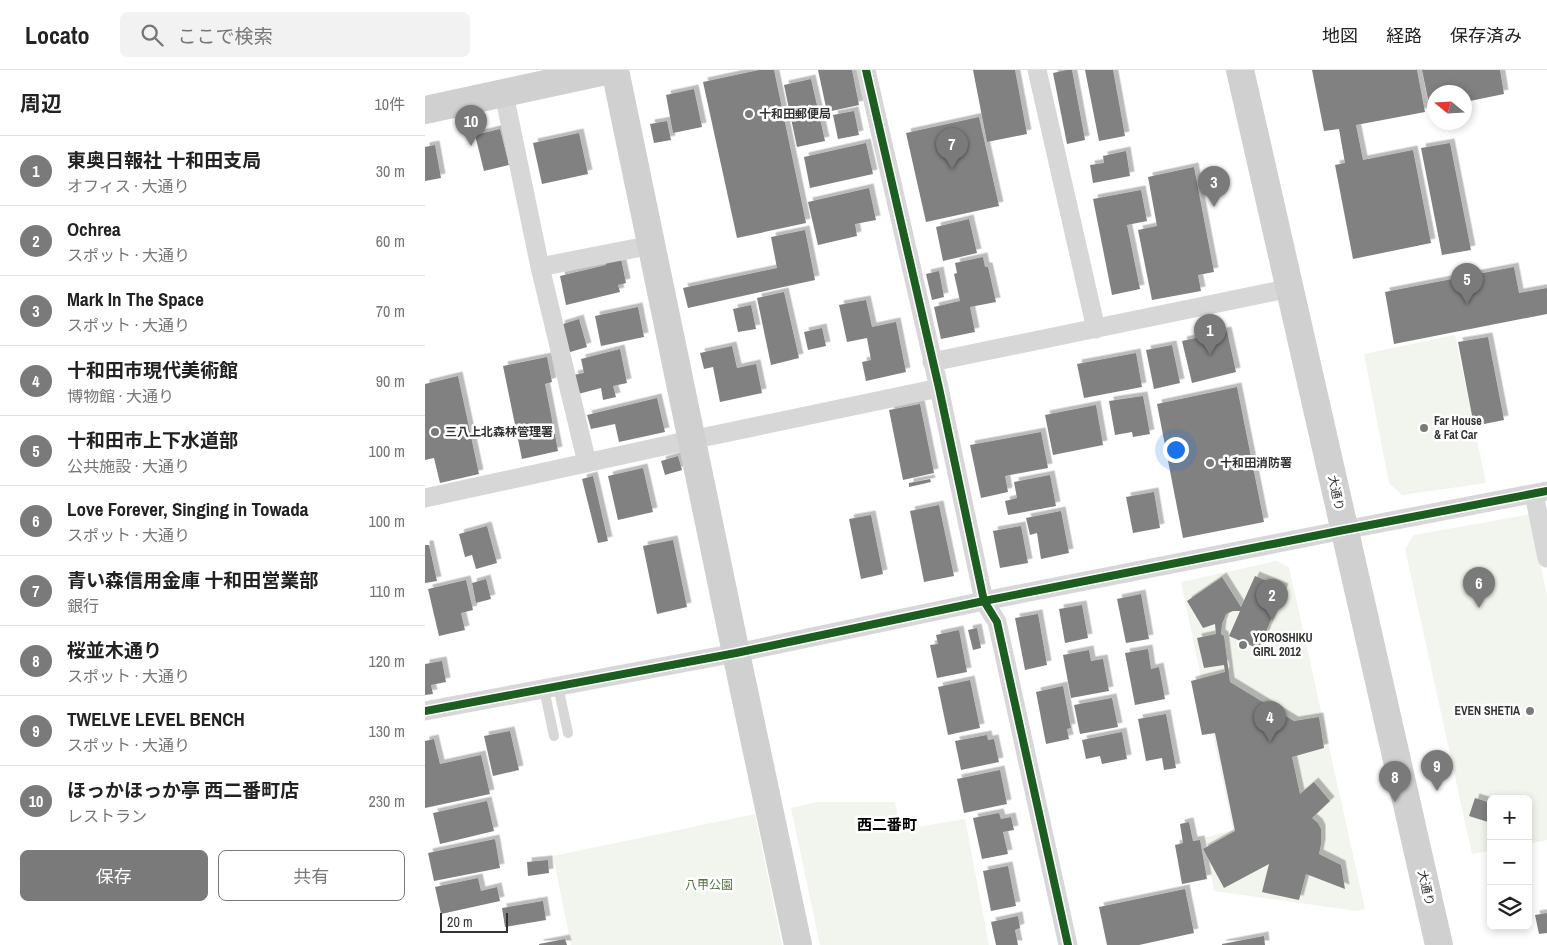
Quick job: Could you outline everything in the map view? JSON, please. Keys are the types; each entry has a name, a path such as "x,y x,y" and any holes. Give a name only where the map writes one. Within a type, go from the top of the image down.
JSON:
{"street":[{"path":"425,110 610,70"},
{"path":"615,70 735,653 799,945"},
{"path":"866,70 939,388 984,602 997,622 1069,945"},
{"path":"1037,70 1096,329"},
{"name":"大通り","path":"1241,70 1439,945"},
{"path":"504,94 540,267 587,463"},
{"path":"540,267 652,246"},
{"path":"932,362 1291,288"},
{"path":"425,498 939,388"},
{"path":"425,711 735,653 1344,530 1541,493 1547,558"}],"lane":[{"path":"551,688 568,733"},
{"path":"551,688 553,736"}],"green space":[{"path":"1455,335 1486,483 1402,495 1389,483 1364,354"},
{"path":"1531,514 1547,597 1547,840 1532,843 1532,795 1487,795 1487,852 1472,854 1405,549 1414,535"},
{"path":"1276,561 1289,567 1365,909 1357,911 1214,891 1204,838 1233,830 1181,582"},
{"path":"817,802 895,802 900,830 965,819 989,945 820,945 791,808"},
{"name":"八甲公園","path":"755,814 782,945 571,945 553,856"}],"building":[{"path":"759,70 774,70 806,223 737,238 703,82"},
{"path":"818,70 852,70 859,105 827,112"},
{"path":"973,70 1015,70 1027,134 987,142"},
{"path":"1072,70 1085,140 1067,144 1053,73"},
{"path":"1085,70 1113,70 1125,136 1099,141"},
{"path":"1312,70 1417,70 1425,112 1356,125 1363,160 1413,150 1431,243 1353,259 1335,165 1345,163 1339,129 1324,131"},
{"path":"1422,70 1500,70 1504,94 1472,101 1472,85 1427,85 1427,94"},
{"path":"811,79 825,141 797,147 784,85"},
{"path":"694,89 702,127 673,133 666,95"},
{"path":"854,111 859,135 838,139 833,115"},
{"path":"979,117 999,206 926,222 906,133"},
{"path":"667,121 671,140 654,143 650,124"},
{"path":"500,129 509,165 484,171 475,135"},
{"path":"579,133 588,174 542,184 533,143"},
{"path":"866,143 873,174 810,188 804,157"},
{"path":"1450,143 1471,250 1442,255 1421,148"},
{"path":"435,145 441,178 425,181 425,147"},
{"path":"1126,151 1130,176 1093,183 1090,165 1104,163 1103,156"},
{"path":"1194,167 1214,272 1198,275 1201,291 1152,300 1138,230 1157,226 1148,177"},
{"path":"869,188 876,220 855,224 857,236 818,245 808,202"},
{"path":"1141,190 1147,221 1127,225 1140,289 1112,295 1093,199"},
{"path":"969,219 977,253 943,261 936,227"},
{"path":"805,230 815,280 688,308 683,288 777,268 771,237"},
{"path":"983,257 985,267 988,267 996,302 970,307 975,332 941,339 934,307 960,301 954,274 957,273 955,263"},
{"path":"621,259 626,283 618,285 620,292 566,305 560,276 606,265 606,262"},
{"path":"1514,267 1519,293 1547,288 1547,314 1394,344 1385,292"},
{"path":"939,271 944,297 932,300 926,274"},
{"path":"784,292 799,358 771,365 757,298"},
{"path":"866,300 872,327 896,322 906,372 866,381 862,362 871,360 867,338 847,342 839,305"},
{"path":"751,305 756,329 738,332 733,309"},
{"path":"638,307 644,337 601,346 595,316"},
{"path":"579,319 587,347 567,353 560,325"},
{"path":"822,328 826,346 808,350 804,332"},
{"path":"1227,331 1236,372 1192,383 1182,341"},
{"path":"1488,337 1504,420 1474,426 1458,342"},
{"path":"1172,345 1180,383 1154,389 1146,350"},
{"path":"732,346 737,368 756,364 762,393 720,402 713,367 704,369 700,353"},
{"path":"620,349 627,383 613,386 616,397 603,400 601,388 578,394 573,375 584,373 581,359"},
{"path":"1136,353 1142,387 1084,398 1077,364"},
{"path":"547,357 552,382 545,384 558,451 522,459 503,366"},
{"path":"458,376 479,474 440,483 434,458 425,460 425,384"},
{"name":"十和田消防署","path":"1237,387 1264,522 1183,538 1157,404"},
{"path":"1143,396 1150,434 1133,437 1132,432 1115,435 1109,401"},
{"path":"657,398 665,432 619,442 615,424 591,429 587,415"},
{"path":"920,404 934,473 903,480 889,410"},
{"path":"1096,405 1103,445 1053,455 1045,415"},
{"path":"1041,432 1048,468 1005,476 1008,492 981,498 970,445"},
{"path":"678,456 682,470 665,475 661,461"},
{"path":"643,468 653,512 618,520 608,476"},
{"path":"1050,475 1056,506 1008,515 1005,501 1017,498 1014,482"},
{"path":"593,476 608,541 598,543 582,479"},
{"path":"930,479 931,482 909,487 909,483"},
{"path":"1154,492 1160,528 1133,533 1126,497"},
{"path":"939,505 954,576 924,582 910,511"},
{"path":"1061,511 1069,553 1041,559 1037,533 1030,535 1026,518"},
{"path":"871,515 883,574 861,579 849,519"},
{"path":"487,526 497,563 476,569 472,555 465,557 459,534"},
{"path":"1021,526 1028,563 1000,568 993,531"},
{"path":"673,540 687,607 657,614 643,546"},
{"path":"425,545 429,545 437,581 425,583"},
{"path":"1255,576 1284,588 1259,649 1229,636 1240,611 1226,614 1221,634 1224,636 1230,682 1294,721 1319,717 1324,748 1292,757 1300,794 1314,782 1330,801 1312,818 1321,829 1319,854 1341,865 1345,889 1306,874 1299,900 1262,892 1269,864 1224,888 1203,849 1235,831 1215,733 1202,735 1191,681 1225,672 1224,665 1204,668 1197,638 1216,634 1215,624 1203,628 1187,601 1222,577 1241,607"},
{"path":"486,579 491,599 476,603 472,583"},
{"path":"466,580 473,610 461,613 465,630 439,636 428,589"},
{"path":"1141,594 1149,639 1126,643 1117,599"},
{"path":"1082,605 1088,638 1065,643 1059,609"},
{"path":"1038,614 1047,665 1025,670 1015,618"},
{"path":"977,628 981,648 973,650 968,630"},
{"path":"959,630 967,672 937,678 930,645 938,644 936,635"},
{"path":"1148,649 1151,669 1159,667 1165,699 1135,705 1125,653"},
{"path":"1089,650 1091,661 1103,659 1109,691 1071,698 1063,655"},
{"path":"442,661 446,682 431,685 433,694 425,695 425,664"},
{"path":"970,680 980,728 948,735 938,687"},
{"path":"1063,686 1071,728 1067,729 1069,739 1046,744 1036,692"},
{"path":"1112,698 1118,727 1080,734 1074,705"},
{"path":"1166,714 1176,768 1164,770 1162,758 1146,761 1138,719"},
{"path":"510,731 519,770 493,776 484,736"},
{"path":"1122,732 1127,759 1102,764 1100,756 1086,759 1082,740"},
{"path":"987,735 988,740 994,739 999,762 961,770 955,741"},
{"path":"434,739 440,764 481,755 490,794 425,808 425,741"},
{"path":"1000,770 1007,804 964,813 957,779"},
{"path":"1475,798 1487,802 1487,822 1469,816"},
{"path":"487,801 494,831 440,844 433,813"},
{"path":"999,813 1001,819 1011,817 1014,830 1003,832 1008,854 982,859 973,818"},
{"path":"1189,822 1193,841 1200,840 1207,879 1182,884 1175,845 1183,843 1180,824"},
{"path":"495,839 500,868 434,881 428,853"},
{"path":"548,860 549,873 528,876 527,862"},
{"path":"1008,866 1016,906 991,911 983,871"},
{"path":"478,878 481,891 497,887 500,901 441,914 435,887"},
{"path":"1185,889 1194,933 1139,945 1107,945 1099,907"},
{"path":"543,901 546,920 505,927 502,908"},
{"path":"1547,913 1547,933 1539,934 1535,915"},
{"path":"1018,916 1020,928 1015,930 1018,945 996,945 991,922"},
{"path":"1264,936 1265,945 1222,945 1222,944"},
{"path":"565,939 567,945 539,945 539,944"}],"cycle path":[{"path":"866,70 939,388 984,601 997,622 1068,945"},
{"path":"425,711 736,653 984,601 1547,491"}],"place":[{"name":"十和田郵便局","path":"749,114"},
{"name":"ほっかほっか亭 西二番町店","path":"471,146"},
{"name":"青い森信用金庫 十和田営業部","path":"952,169"},
{"name":"Mark In The Space","path":"1214,207"},
{"name":"十和田市上下水道部","path":"1467,304"},
{"name":"東奥日報社 十和田支局","path":"1210,355"},
{"name":"Far House & Fat Car","path":"1424,428"},
{"name":"三八上北森林管理署","path":"435,432"},
{"name":"十和田消防署","path":"1210,463"},
{"name":"Love Forever, Singing in Towada","path":"1479,608"},
{"name":"Ochrea","path":"1272,620"},
{"name":"YOROSHIKU GIRL 2012","path":"1243,645"},
{"name":"EVEN SHETIA","path":"1530,711"},
{"name":"十和田市現代美術館","path":"1270,742"},
{"name":"TWELVE LEVEL BENCH","path":"1437,791"},
{"name":"桜並木通り","path":"1395,802"}],"district":[{"name":"西二番町","path":"887,824"}]}
